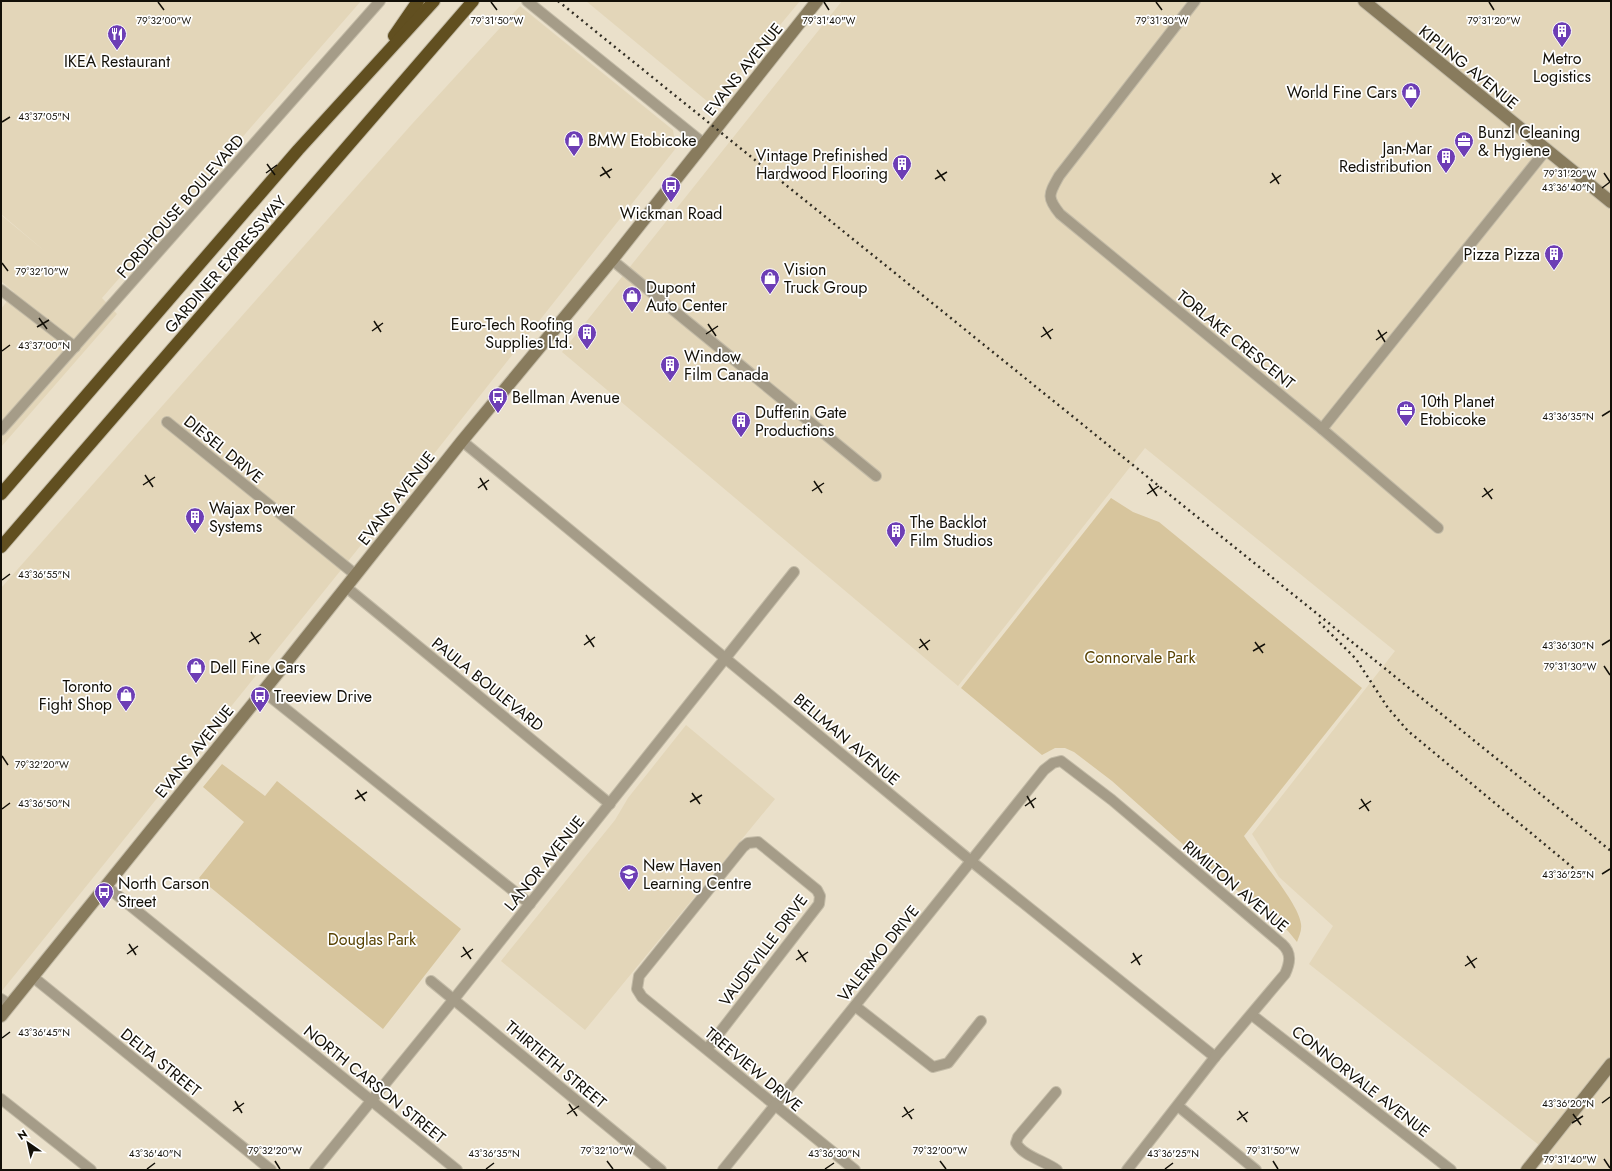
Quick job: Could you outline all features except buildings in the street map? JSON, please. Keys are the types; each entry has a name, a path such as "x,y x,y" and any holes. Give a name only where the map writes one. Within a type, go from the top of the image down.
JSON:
{"highway":[{"name":"GARDINER EXPRESSWAY","path":"367,74 418,1"},
{"name":"GARDINER EXPRESSWAY","path":"3,490 298,150 434,1"},
{"name":"GARDINER EXPRESSWAY","path":"1,547 473,1"}],"main road":[{"name":"EVANS AVENUE","path":"1,1016 5,1002 33,977 264,691 462,441 612,260 703,143 817,1"},
{"name":"KIPLING AVENUE","path":"1364,1 1611,202"},
{"path":"1527,1170 1611,1064"}],"street":[{"name":"FORDHOUSE BOULEVARD","path":"1,430 380,1"},
{"path":"527,1 703,143"},
{"name":"TORLAKE CRESCENT","path":"1195,1 1059,176 1050,192 1050,201 1060,214 1322,429 1438,528"},
{"path":"1322,429 1546,150"},
{"path":"612,260 876,476"},
{"path":"1,290 75,347"},
{"name":"DIESEL DRIVE","path":"167,422 356,575"},
{"name":"BELLMAN AVENUE","path":"462,441 971,861 1215,1057"},
{"name":"LANOR AVENUE","path":"315,1170 454,999 794,572"},
{"name":"PAULA BOULEVARD","path":"346,587 610,804"},
{"path":"264,691 530,904"},
{"name":"VALERMO DRIVE","path":"723,1170 1044,770 1053,763 1061,762"},
{"name":"RIMILTON AVENUE","path":"1061,762 1112,800 1287,948 1290,960 1285,974 1252,1015 1215,1057 1127,1170"},
{"name":"VAUDEVILLE DRIVE","path":"637,989 639,976 743,847 748,843 758,842 817,890 820,896 820,904 707,1049"},
{"name":"NORTH CARSON STREET","path":"106,886 456,1170"},
{"name":"DELTA STREET","path":"33,977 271,1170"},
{"name":"THIRTIETH STREET","path":"431,981 661,1170"},
{"name":"TREEVIEW DRIVE","path":"637,989 642,997 855,1170"},
{"path":"855,1006 933,1067 948,1063 981,1021"},
{"name":"CONNORVALE AVENUE","path":"1252,1015 1451,1170"},
{"path":"1056,1092 1018,1137 1016,1143 1025,1153 1058,1170"},
{"path":"1,1099 91,1170"},
{"path":"1178,1106 1256,1170"}],"shaded area":[{"path":"1,1 361,1 102,298 117,314 1,447 1,309 14,292 1,281 1,215 47,253 1,214"},
{"path":"586,1 800,1 713,106"},
{"path":"842,1 1611,1 1611,1170 1550,1170 1558,1160 1309,964 1333,926 1279,877 1252,834 1395,651 1145,448 958,686 562,352"},
{"path":"520,6 673,130 676,148 403,493 1,992 1,588 412,124"},
{"name":"New Haven Learning Centre","path":"686,725 775,799 585,1030 501,961 615,820 628,798"}],"green space":[{"name":"Connorvale Park","path":"1111,498 1133,512 1159,522 1362,688 1244,836 1286,892 1299,915 1301,929 1297,942 1288,931 1214,872 1112,781 1074,752 1065,748 1055,748 1042,755 961,688"},
{"name":"Douglas Park","path":"222,764 265,796 277,781 461,929 383,1029 199,878 244,822 203,787"}],"railway":[{"path":"558,1 1611,851"},
{"path":"1319,622 1356,659 1388,708 1408,731 1578,872"}],"place":[{"name":"Metro Logistics","path":"1562,48"},
{"name":"IKEA Restaurant","path":"117,51"},
{"name":"World Fine Cars","path":"1411,109"},
{"name":"BMW Etobicoke","path":"574,157"},
{"name":"Bunzl Cleaning & Hygiene","path":"1464,158"},
{"name":"Jan-Mar Redistribution","path":"1446,174"},
{"name":"Vintage Prefinished Hardwood Flooring","path":"902,181"},
{"name":"Wickman Road","path":"671,203"},
{"name":"Pizza Pizza","path":"1554,271"},
{"name":"Vision Truck Group","path":"770,295"},
{"name":"Dupont Auto Center","path":"632,313"},
{"name":"Euro-Tech Roofing Supplies Ltd.","path":"587,350"},
{"name":"Window Film Canada","path":"670,382"},
{"name":"Bellman Avenue","path":"498,414"},
{"name":"10th Planet Etobicoke","path":"1406,427"},
{"name":"Dufferin Gate Productions","path":"741,438"},
{"name":"Wajax Power Systems","path":"195,534"},
{"name":"The Backlot Film Studios","path":"896,548"},
{"name":"Dell Fine Cars","path":"196,684"},
{"name":"Toronto Fight Shop","path":"126,712"},
{"name":"Treeview Drive","path":"260,713"},
{"name":"New Haven Learning Centre","path":"629,891"},
{"name":"North Carson Street","path":"104,909"}]}
